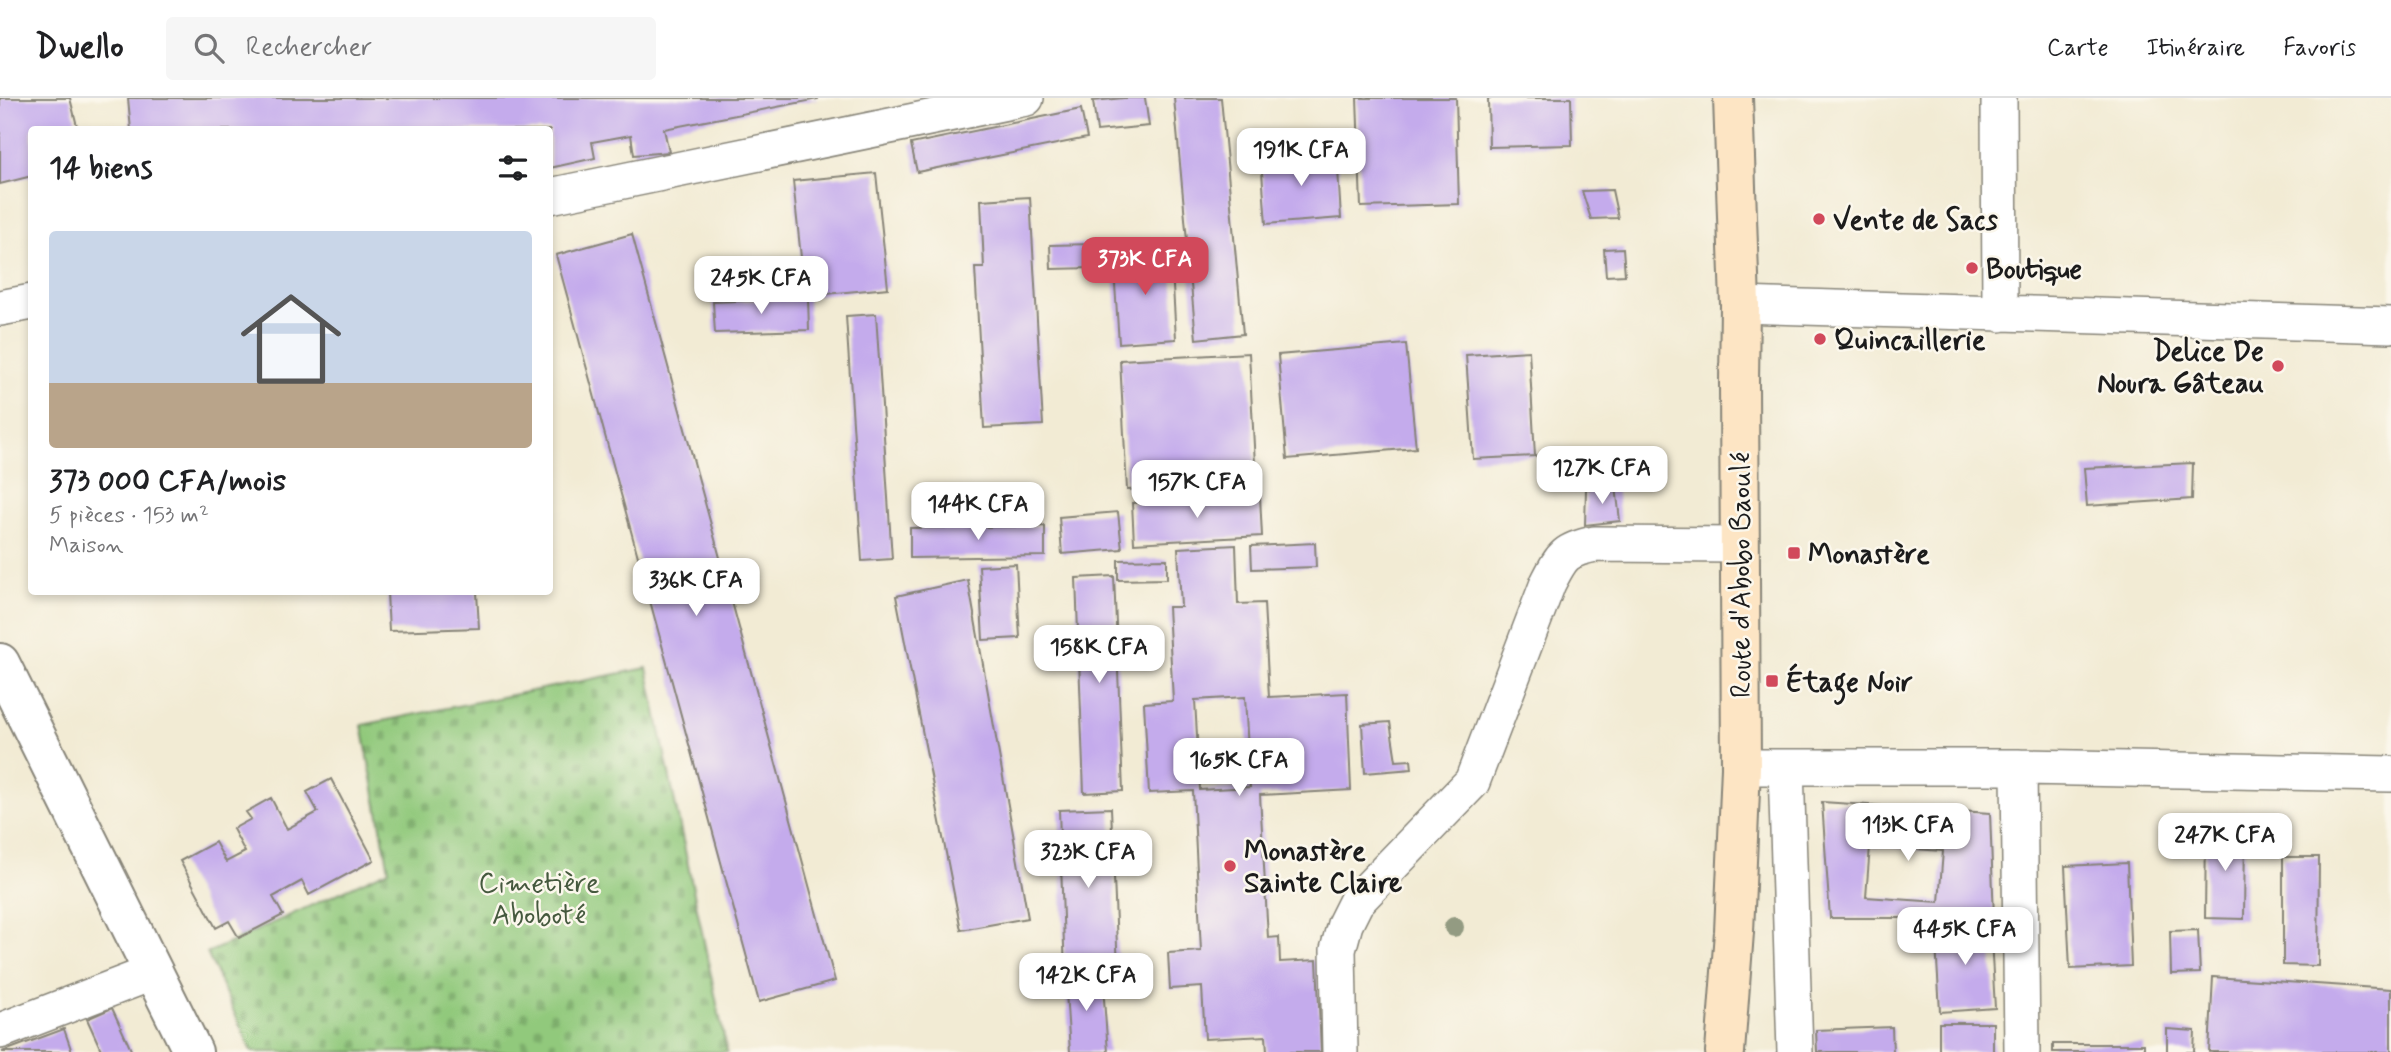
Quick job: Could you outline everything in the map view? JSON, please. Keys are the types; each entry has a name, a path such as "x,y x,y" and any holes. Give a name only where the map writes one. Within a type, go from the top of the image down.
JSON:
{"main road":[{"name":"Route d'Abobo Baoulé","path":"1725,1052 1734,932 1741,767 1740,304 1733,98"}],"street":[{"path":"553,195 1026,98"},
{"path":"1999,98 2000,314"},
{"path":"0,308 28,303"},
{"path":"1740,304 2391,325"},
{"path":"1340,1052 1338,950 1345,923 1356,902 1472,782 1548,583 1560,560 1573,548 1595,544 1739,545"},
{"path":"0,663 194,1052"},
{"path":"1741,767 2391,774"},
{"path":"1786,767 1795,1052"},
{"path":"2019,768 2022,1052"},
{"path":"0,1031 154,972"}],"green space":[{"name":"Cimetière Aboboté","path":"647,668 727,1052 252,1052 207,953 389,870 362,725"}],"building":[{"path":"0,98 70,98 77,126 28,126 28,177 0,184"},
{"path":"128,98 818,98 664,129 669,152 634,155 631,135 592,142 595,158 553,167 553,126 131,126"},
{"path":"1145,98 1149,126 1097,131 1093,101"},
{"path":"1174,98 1221,98 1243,334 1196,339"},
{"path":"1357,98 1456,98 1459,204 1361,207"},
{"path":"1488,98 1571,98 1572,145 1489,147"},
{"path":"1081,109 1087,138 917,172 911,144"},
{"path":"1337,153 1341,218 1266,224 1261,159"},
{"path":"876,173 888,288 805,296 793,181"},
{"path":"1612,190 1618,218 1591,219 1582,191"},
{"path":"1030,197 1043,425 984,428 975,268 984,268 981,200"},
{"path":"632,234 835,981 759,1002 556,255"},
{"path":"1094,244 1094,268 1051,269 1050,245"},
{"path":"1623,248 1625,275 1606,276 1604,249"},
{"path":"1171,251 1176,339 1119,343 1113,255"},
{"path":"808,298 809,330 715,333 713,302"},
{"path":"876,314 892,559 862,561 846,316"},
{"path":"1406,344 1416,448 1287,459 1278,355"},
{"path":"1529,351 1535,456 1473,459 1466,355"},
{"path":"1249,353 1256,483 1127,490 1120,360"},
{"path":"2193,463 2192,499 2087,506 2084,468"},
{"path":"1616,486 1620,521 1585,525 1586,489"},
{"path":"1260,496 1262,536 1134,543 1132,503"},
{"path":"1118,512 1122,549 1062,554 1059,517"},
{"path":"1045,526 1045,556 910,558 910,528"},
{"path":"1315,543 1316,567 1252,569 1251,546"},
{"name":"Monastère Sainte Claire","path":"1236,545 1238,604 1264,603 1269,697 1347,693 1351,790 1260,795 1268,938 1279,937 1280,962 1317,960 1321,1052 1267,1052 1266,1036 1205,1039 1202,987 1170,989 1168,953 1201,951 1193,791 1149,793 1144,703 1173,701 1168,607 1181,607 1178,548","holes":["1245,697 1250,787 1200,790 1195,700"]},
{"path":"1167,559 1167,579 1118,580 1118,560"},
{"path":"1016,564 1020,638 983,640 979,566"},
{"path":"1114,576 1123,791 1084,793 1076,578"},
{"path":"968,580 1028,918 961,930 896,596"},
{"path":"387,595 477,595 479,628 389,631"},
{"path":"1390,722 1396,761 1411,760 1412,769 1365,773 1362,724"},
{"path":"331,779 374,860 309,895 302,881 273,897 283,915 239,938 229,921 216,928 180,861 215,842 226,862 245,852 233,829 251,819 246,812 271,798 287,829 318,812 307,792"},
{"path":"1822,802 1990,813 1994,918 1830,918","holes":["1870,846 1943,851 1939,902 1866,897"]},
{"path":"1111,808 1118,969 1065,972 1059,810"},
{"path":"2206,827 2245,828 2244,919 2205,918"},
{"path":"2283,857 2319,857 2318,966 2283,965"},
{"path":"2127,863 2131,966 2070,969 2065,866"},
{"path":"1990,922 1995,1008 1940,1012 1935,926"},
{"path":"2198,930 2200,973 2171,974 2170,931"},
{"path":"1102,973 1108,1052 1070,1052 1065,976"},
{"path":"2213,977 2391,989 2391,1052 2209,1052"},
{"path":"112,1008 132,1052 102,1052 87,1019"},
{"path":"1939,1023 1993,1023 1993,1052 1939,1052"},
{"path":"1892,1027 1893,1052 1817,1052 1816,1030"},
{"path":"64,1029 72,1052 2,1052"},
{"path":"2167,1029 2195,1031 2194,1052 2167,1052"},
{"path":"2053,1044 2144,1044 2144,1052 2053,1052"}],"place":[{"name":"Vente de Sacs","path":"1819,219"},
{"name":"Boutique","path":"1972,268"},
{"name":"Quincaillerie","path":"1820,339"},
{"name":"Delice De Noura Gâteau","path":"2278,366"},
{"name":"Monastère","path":"1794,553"},
{"name":"Étage Noir","path":"1772,681"},
{"name":"Monastère Sainte Claire","path":"1230,866"}]}
